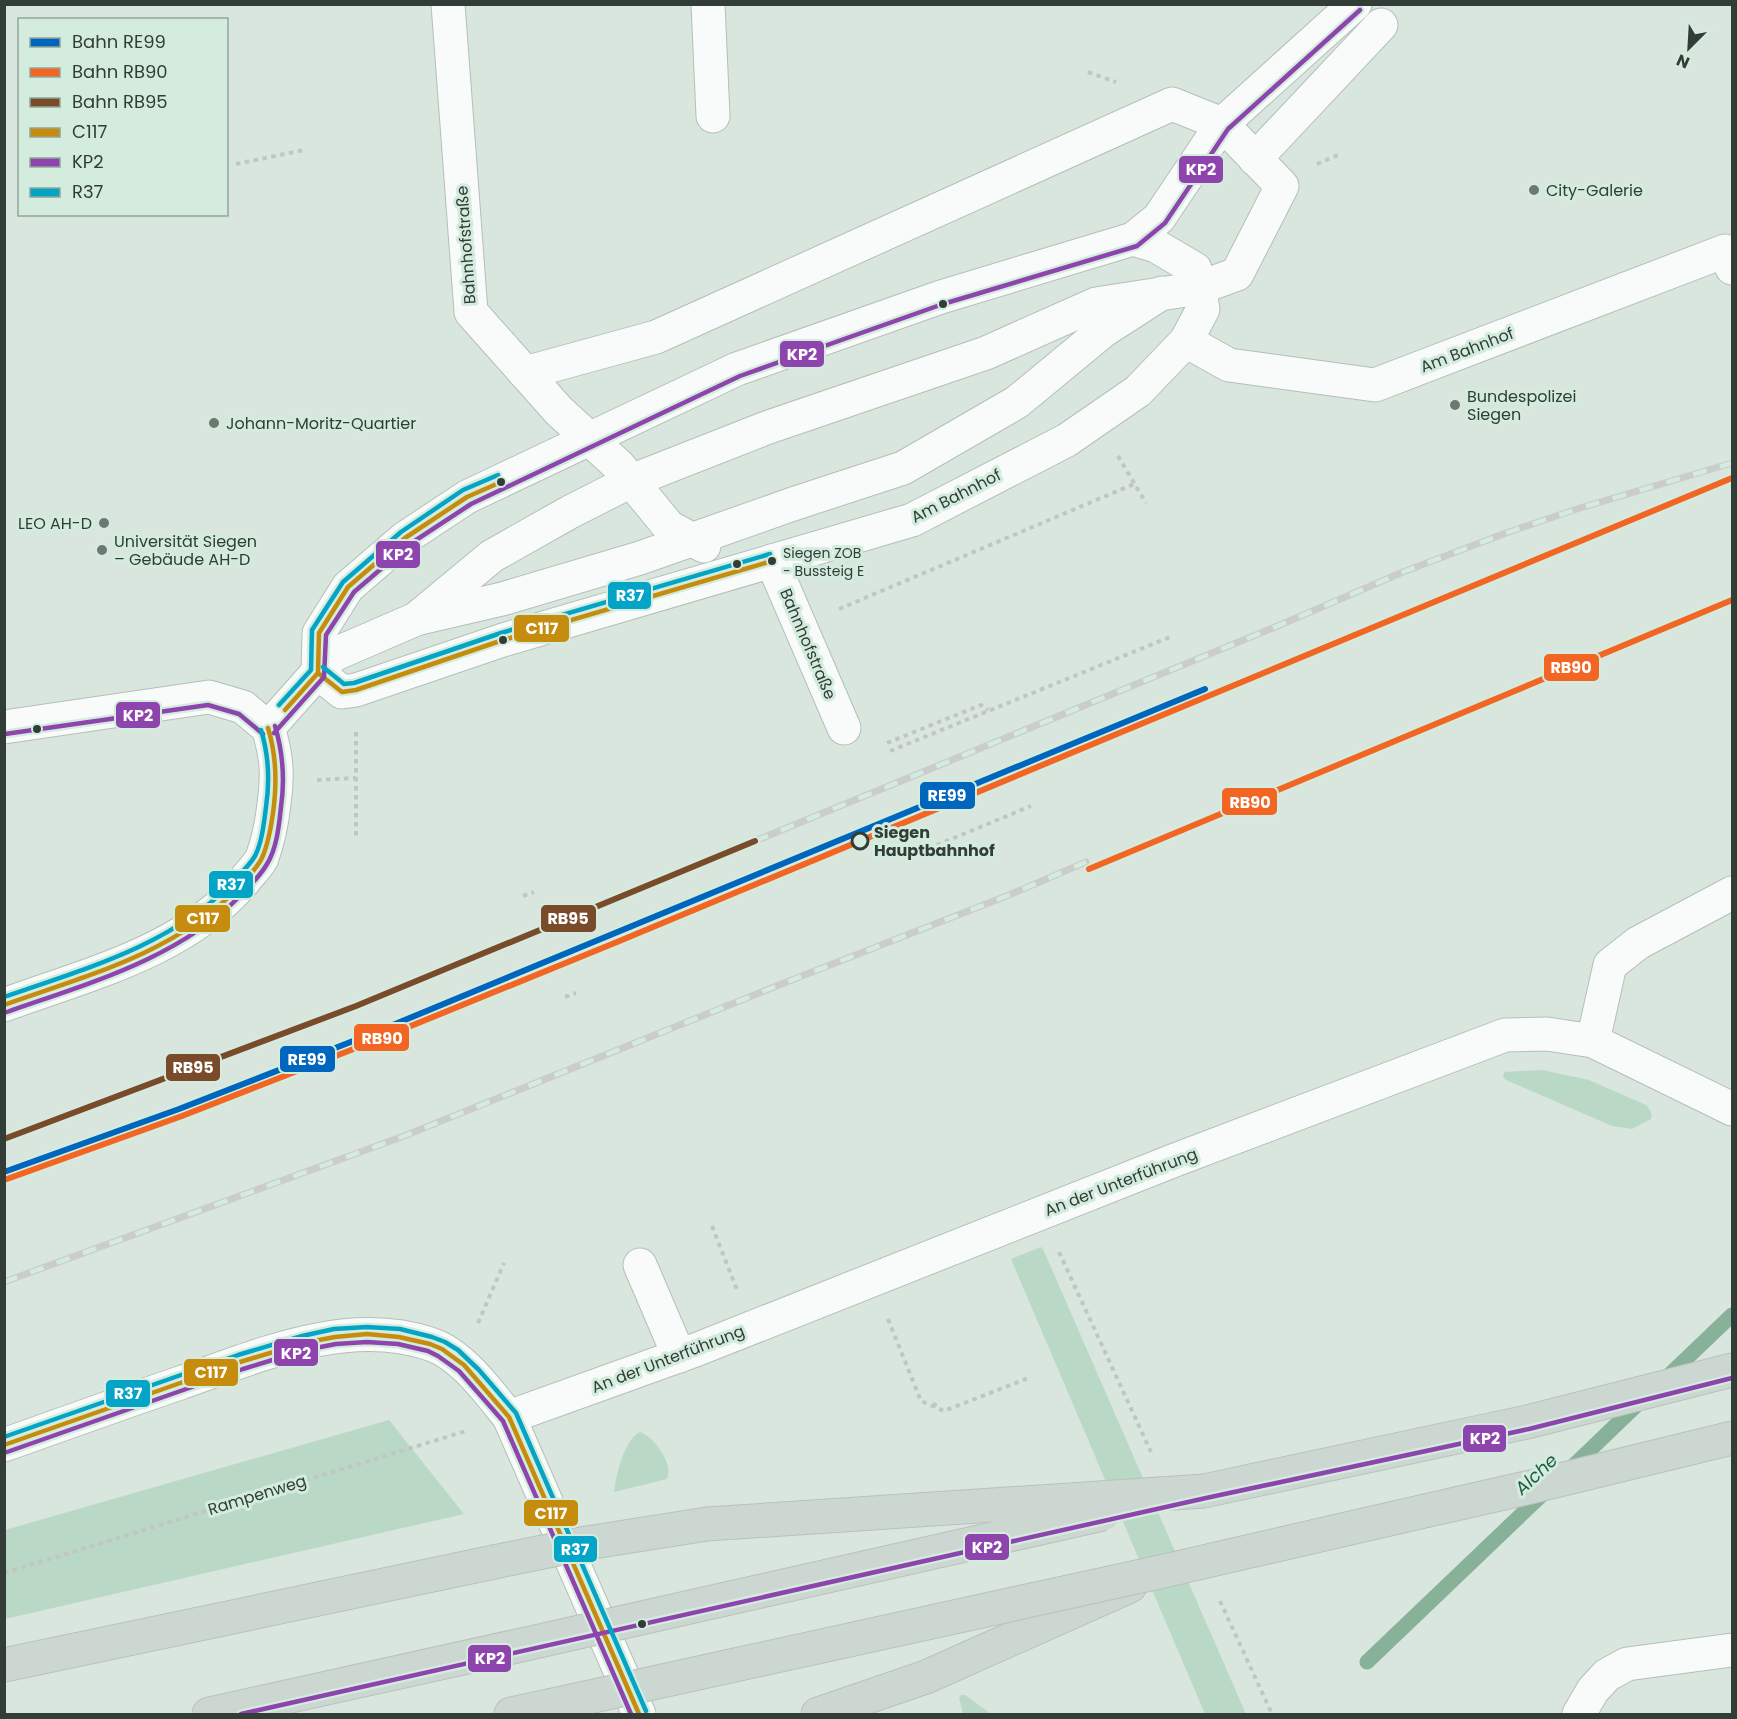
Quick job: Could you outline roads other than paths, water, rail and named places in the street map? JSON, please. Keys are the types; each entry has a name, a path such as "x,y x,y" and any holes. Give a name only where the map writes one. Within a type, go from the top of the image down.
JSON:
{"highway":[{"path":"209,1714 1204,1491 1527,1422 1732,1370"},
{"path":"511,1714 1164,1571 1535,1486 1732,1438"},
{"path":"4,1665 587,1543 707,1524 1204,1491"},
{"path":"818,1714 926,1677 1164,1571"}],"street":[{"name":"Bahnhofstraße","path":"448,4 471,312 559,411 619,466 635,471 686,551 715,552 767,538 800,625 844,728"},
{"path":"708,4 713,116"},
{"path":"341,654 319,633 348,587 405,538 467,497 737,369 941,297 1134,239 1159,218 1222,124 1355,4"},
{"path":"1256,159 1381,25"},
{"path":"268,728 341,654 416,619 502,599 640,558 767,538 903,468 920,447 1017,402 1103,332 1159,302 1237,274 1282,186 1222,124 1172,104 656,336 525,373"},
{"name":"Am Bahnhof","path":"341,654 342,692 356,690 503,640 767,538 912,520 1067,440 1138,392 1186,341 1203,309 1195,269 1156,246 1134,239"},
{"name":"Am Bahnhof","path":"1186,341 1229,365 1375,385 1725,251 1732,268"},
{"path":"1131,278 1159,302"},
{"path":"416,619 492,556 570,512 635,471 766,428 895,393 1096,304 1159,302"},
{"path":"4,727 209,697 243,707 268,728 275,749 277,782 273,819 261,860 232,895 186,931 146,953 4,1005"},
{"path":"1593,1041 1610,965 1638,943 1732,893"},
{"name":"An der Unterführung","path":"509,1417 679,1356 1175,1160 1505,1035 1546,1034 1593,1041 1732,1109"},
{"path":"640,1265 679,1356"},
{"path":"4,1445 259,1356 330,1337 392,1335 432,1344 460,1362 482,1383 509,1417 639,1714"},
{"path":"1579,1714 1593,1690 1607,1675 1627,1664 1732,1650"}],"waterway":[{"name":"Alche","path":"1663,1381 1732,1315"},
{"name":"Alche","path":"1567,1472 1643,1399"},
{"name":"Alche","path":"1367,1662 1547,1490"}],"railway":[{"path":"755,841 1403,572 1580,508 1732,463"},
{"path":"4,1282 404,1136 1009,895 1086,862"}],"rail line":[{"name":"RB90","path":"7,1179 182,1116 374,1041 1732,478"},
{"name":"RB90","path":"1089,869 1732,600"},
{"name":"RE99","path":"4,1172 179,1109 371,1034 1205,689"},
{"name":"RB95","path":"4,1139 356,1006 755,841"}],"place":[{"name":"City-Galerie","path":"1534,190"},
{"name":"Bundespolizei Siegen","path":"1455,405"},
{"name":"Johann-Moritz-Quartier","path":"214,423"},
{"name":"LEO AH-D","path":"104,523"},
{"name":"Universität Siegen – Gebäude AH-D","path":"102,550"},
{"name":"Siegen ZOB - Bussteig E","path":"772,561"},
{"name":"Siegen Hauptbahnhof","path":"860,841"}]}
